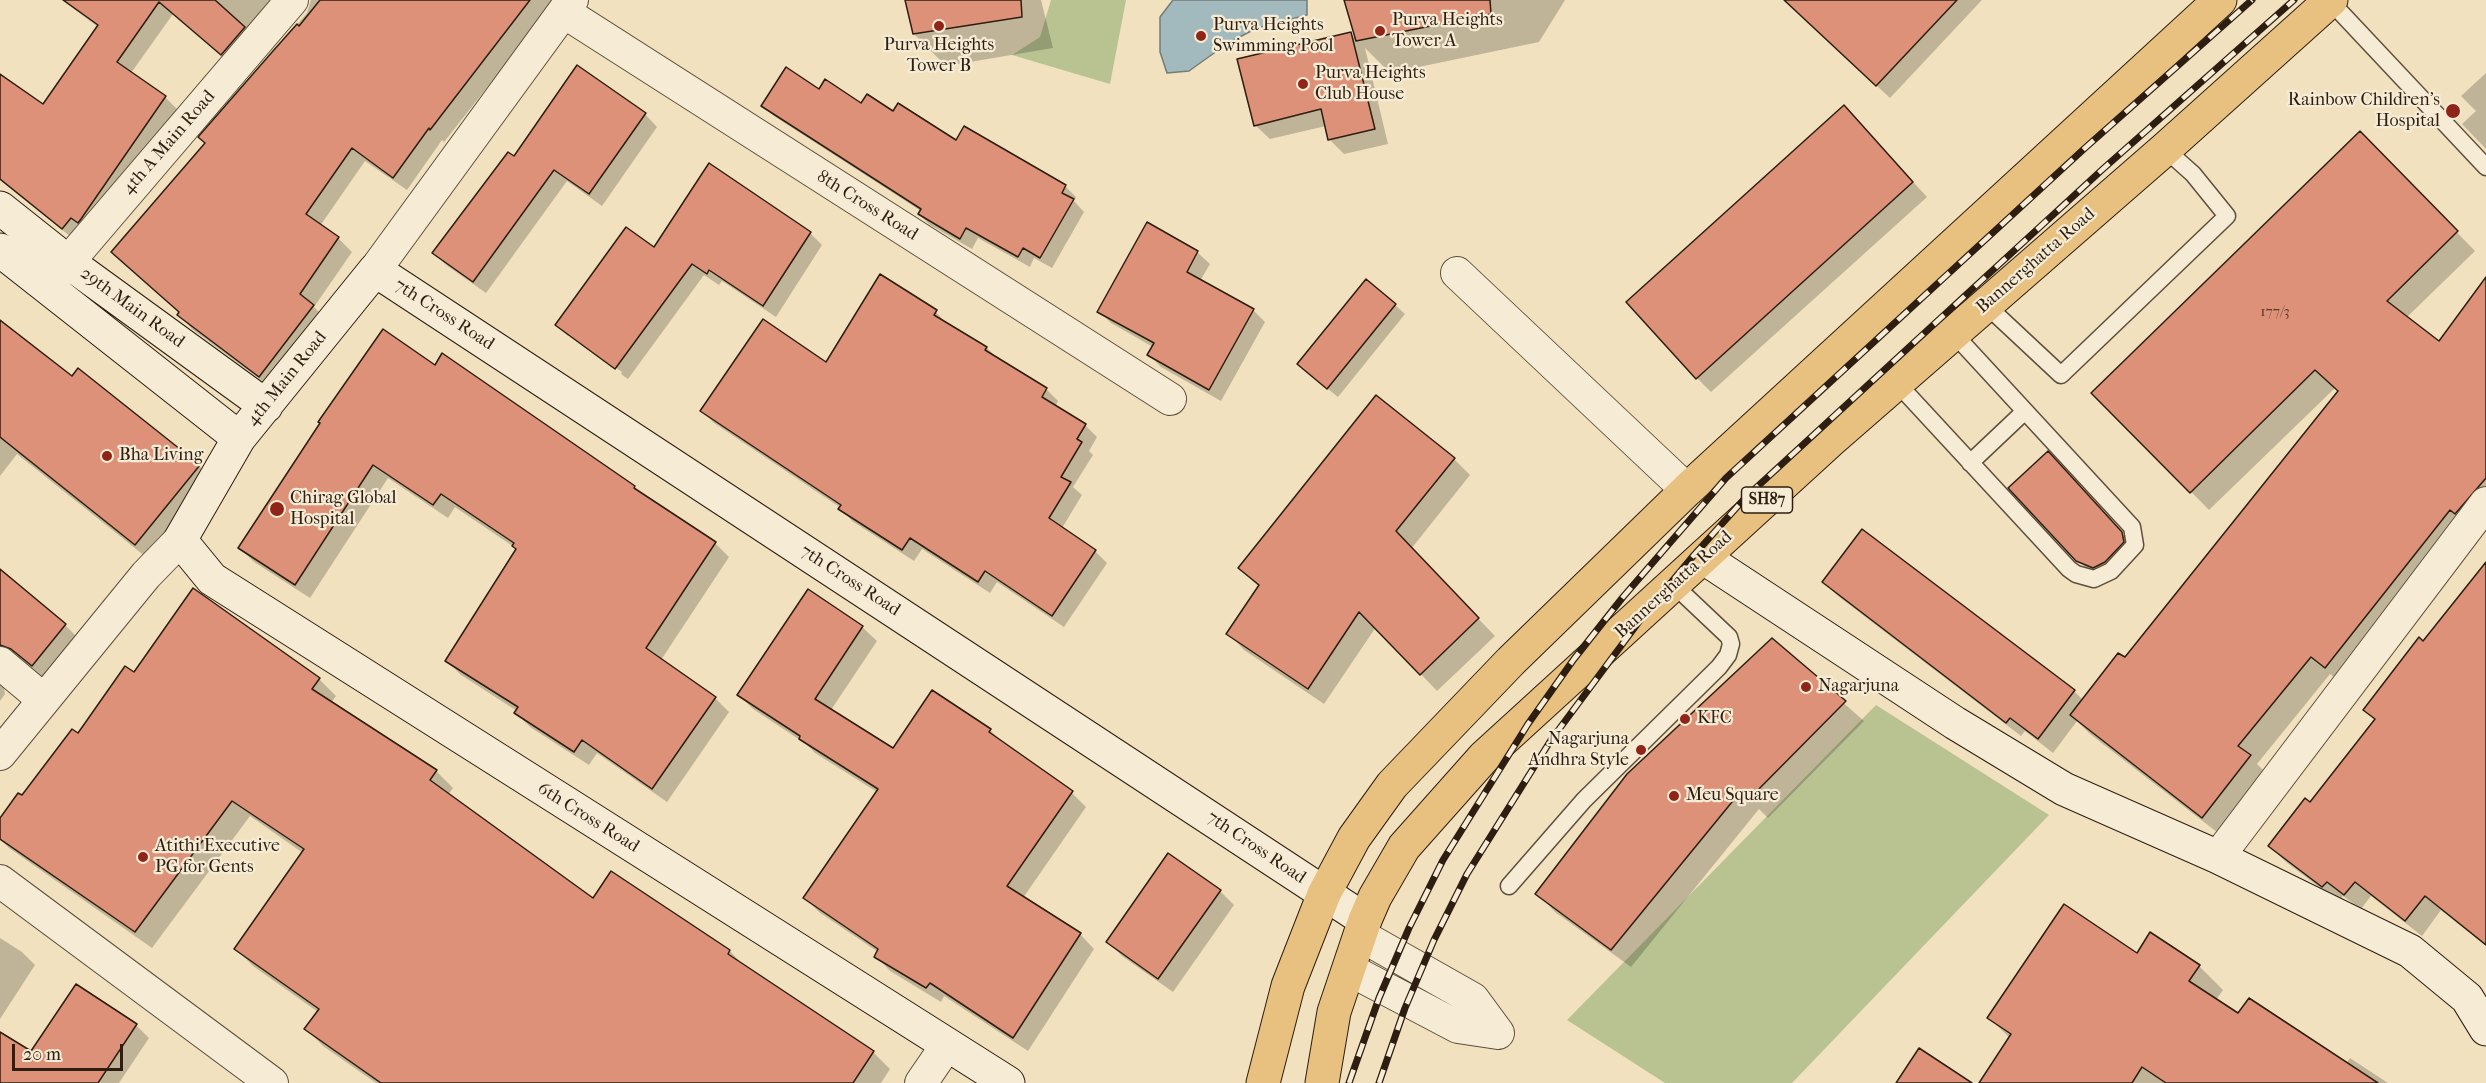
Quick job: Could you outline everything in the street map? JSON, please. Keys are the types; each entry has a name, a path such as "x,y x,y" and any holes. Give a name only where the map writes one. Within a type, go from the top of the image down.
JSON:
{"main road":[{"name":"Bannerghatta Road","path":"1322,1083 1334,1012 1363,927 1404,847 1484,757 1896,382 2165,149 2331,1"},
{"path":"1263,1083 1287,986 1324,894 1354,838 1392,785 1511,661 1686,490 2206,4"},
{"name":"29th Main Road","path":"0,208 68,262 266,406"},
{"name":"29th Main Road","path":"0,250 239,438"},
{"name":"4th Main Road","path":"180,540 239,438 375,270"},
{"name":"7th Cross Road","path":"375,270 1324,894 1363,927"},
{"name":"6th Cross Road","path":"180,540 212,579 1008,1083"},
{"path":"1704,558 1955,723 2064,789 2218,857 2410,951 2467,998 2486,1029"}],"street":[{"name":"4th A Main Road","path":"47,286 292,0"},
{"name":"4th Main Road","path":"375,270 568,6"},
{"name":"8th Cross Road","path":"568,6 1170,399"},
{"path":"1457,273 1686,490"},
{"path":"2218,857 2486,503"},
{"name":"4th Main Road","path":"0,754 146,575 180,540"},
{"path":"0,663 44,700"},
{"path":"0,881 272,1083"},
{"path":"1350,970 1458,1028 1498,1033 1473,999 1363,927"},
{"path":"921,1083 947,1045"}],"lane":[{"path":"2331,1 2486,167"},
{"path":"1985,304 2061,375 2228,216 2193,174 2165,149"},
{"path":"1896,382 2076,574 2094,579 2111,571 2135,545 2132,527 1953,333"},
{"path":"1970,463 2025,411"},
{"path":"1509,886 1584,800 1728,655 1731,644 1729,637 1674,585"}],"green space":[{"path":"1051,0 1126,0 1110,84 1012,55 1040,37"},
{"path":"1876,705 2049,815 1792,1083 1665,1083 1567,1020"}],"water":[{"name":"Purva Heights Swimming Pool","path":"1173,0 1307,0 1307,15 1257,28 1228,43 1189,71 1167,73 1160,52 1160,17"}],"building":[{"path":"63,0 215,0 245,27 221,55 159,2 117,62 166,96 78,223 71,218 62,229 0,179 0,74 43,104 98,25"},
{"path":"320,0 530,0 430,130 429,128 393,178 352,148 306,214 339,237 300,294 314,305 259,377 177,315 179,312 111,252 205,143 198,137"},
{"name":"Purva Heights Tower B","path":"905,0 1021,0 1022,17 913,34"},
{"name":"Purva Heights Tower A","path":"1344,0 1490,0 1491,14 1356,41"},
{"path":"1784,0 1957,0 1876,86"},
{"name":"Purva Heights Club House","path":"1351,32 1375,129 1328,140 1321,109 1254,126 1237,59"},
{"path":"577,65 646,113 589,194 554,170 473,282 432,253 508,152 514,156"},
{"path":"786,67 819,89 825,79 861,103 867,94 893,111 898,103 956,140 964,126 1066,185 1062,193 1074,199 1040,258 1023,248 1018,257 966,228 960,239 918,214 921,209 761,106"},
{"path":"1844,105 1913,182 1696,379 1626,302"},
{"path":"2360,131 2458,231 2387,301 2439,341 2486,277 2486,478 2455,514 2450,510 2325,668 2311,657 2238,746 2251,755 2202,818 2070,715 2118,653 2125,657 2338,391 2315,370 2190,493 2091,393"},
{"path":"709,163 811,232 763,306 709,270 707,274 692,264 615,369 555,325 626,227 654,247"},
{"path":"1147,222 1198,251 1187,272 1254,309 1209,390 1147,355 1154,343 1097,312"},
{"path":"880,274 937,310 934,315 987,347 985,350 1047,388 1042,397 1086,424 1077,439 1082,442 1061,477 1071,482 1049,518 1096,550 1052,616 985,571 978,582 910,538 902,550 838,509 841,505 700,411 763,319 826,362"},
{"path":"1366,279 1396,304 1327,389 1297,364"},
{"name":"Bha Living","path":"0,320 72,376 78,368 200,465 135,545 0,437"},
{"path":"383,329 435,365 442,353 635,486 634,488 716,542 646,648 716,697 652,789 582,740 574,752 514,713 518,707 445,661 516,549 512,546 514,543 441,494 433,505 373,465 295,585 238,548 320,423 318,422"},
{"path":"1376,395 1455,458 1396,531 1479,618 1420,675 1359,612 1308,689 1226,634 1259,585 1238,568"},
{"path":"2048,451 2122,532 2124,542 2105,562 2093,568 2076,561 2008,488"},
{"path":"1862,529 2075,690 2038,739 2010,718 2006,723 1822,582"},
{"path":"2486,562 2486,945 2425,896 2405,921 2355,882 2344,895 2327,882 2322,887 2268,846 2305,798 2310,802 2375,719 2363,710 2419,637 2423,641"},
{"path":"0,569 66,624 32,666 11,649 0,645"},
{"path":"193,588 320,678 312,689 437,770 430,780 593,898 611,871 730,950 728,954 874,1051 853,1083 381,1083 304,1029 319,1009 234,949 304,849 232,801 135,932 0,839 0,818 18,793 22,795 72,729 78,733 125,666 134,672"},
{"path":"808,589 863,626 815,699 893,748 932,690 991,729 989,732 1073,791 1007,886 1081,933 1013,1038 930,983 926,988 874,957 878,949 803,898 878,789 799,739 800,736 737,695"},
{"name":"Meu Square","path":"1772,638 1846,701 1748,800 1741,791 1611,950 1535,894 1627,774"},
{"path":"1168,853 1221,890 1158,979 1106,942"},
{"path":"2064,904 2137,953 2150,932 2200,965 2189,981 2238,1013 2249,998 2378,1083 2166,1083 2142,1067 2132,1083 1979,1083 2011,1034 1987,1018"},
{"path":"76,984 137,1024 98,1083 0,1083 0,1032 31,1051"},
{"path":"1919,1048 1972,1083 1896,1083"}],"railway":[{"path":"1349,1083 1379,998 1409,928 1443,860 1528,724 1574,659 1623,597 1726,478 2085,148 2252,0"},
{"path":"1379,1083 1405,1008 1434,940 1467,874 1551,740 1644,615 1694,555 1746,497 2104,168 2294,0"}],"place":[{"name":"Purva Heights Tower B","path":"939,26"},
{"name":"Purva Heights Tower A","path":"1380,31"},
{"name":"Purva Heights Swimming Pool","path":"1201,36"},
{"name":"Purva Heights Club House","path":"1303,84"},
{"name":"Rainbow Children's Hospital","path":"2453,111"},
{"name":"Bha Living","path":"107,456"},
{"name":"Chirag Global Hospital","path":"277,509"},
{"name":"Nagarjuna","path":"1806,687"},
{"name":"KFC","path":"1685,719"},
{"name":"Nagarjuna Andhra Style","path":"1641,750"},
{"name":"Meu Square","path":"1674,796"},
{"name":"Atithi Executive PG for Gents","path":"143,857"}]}
